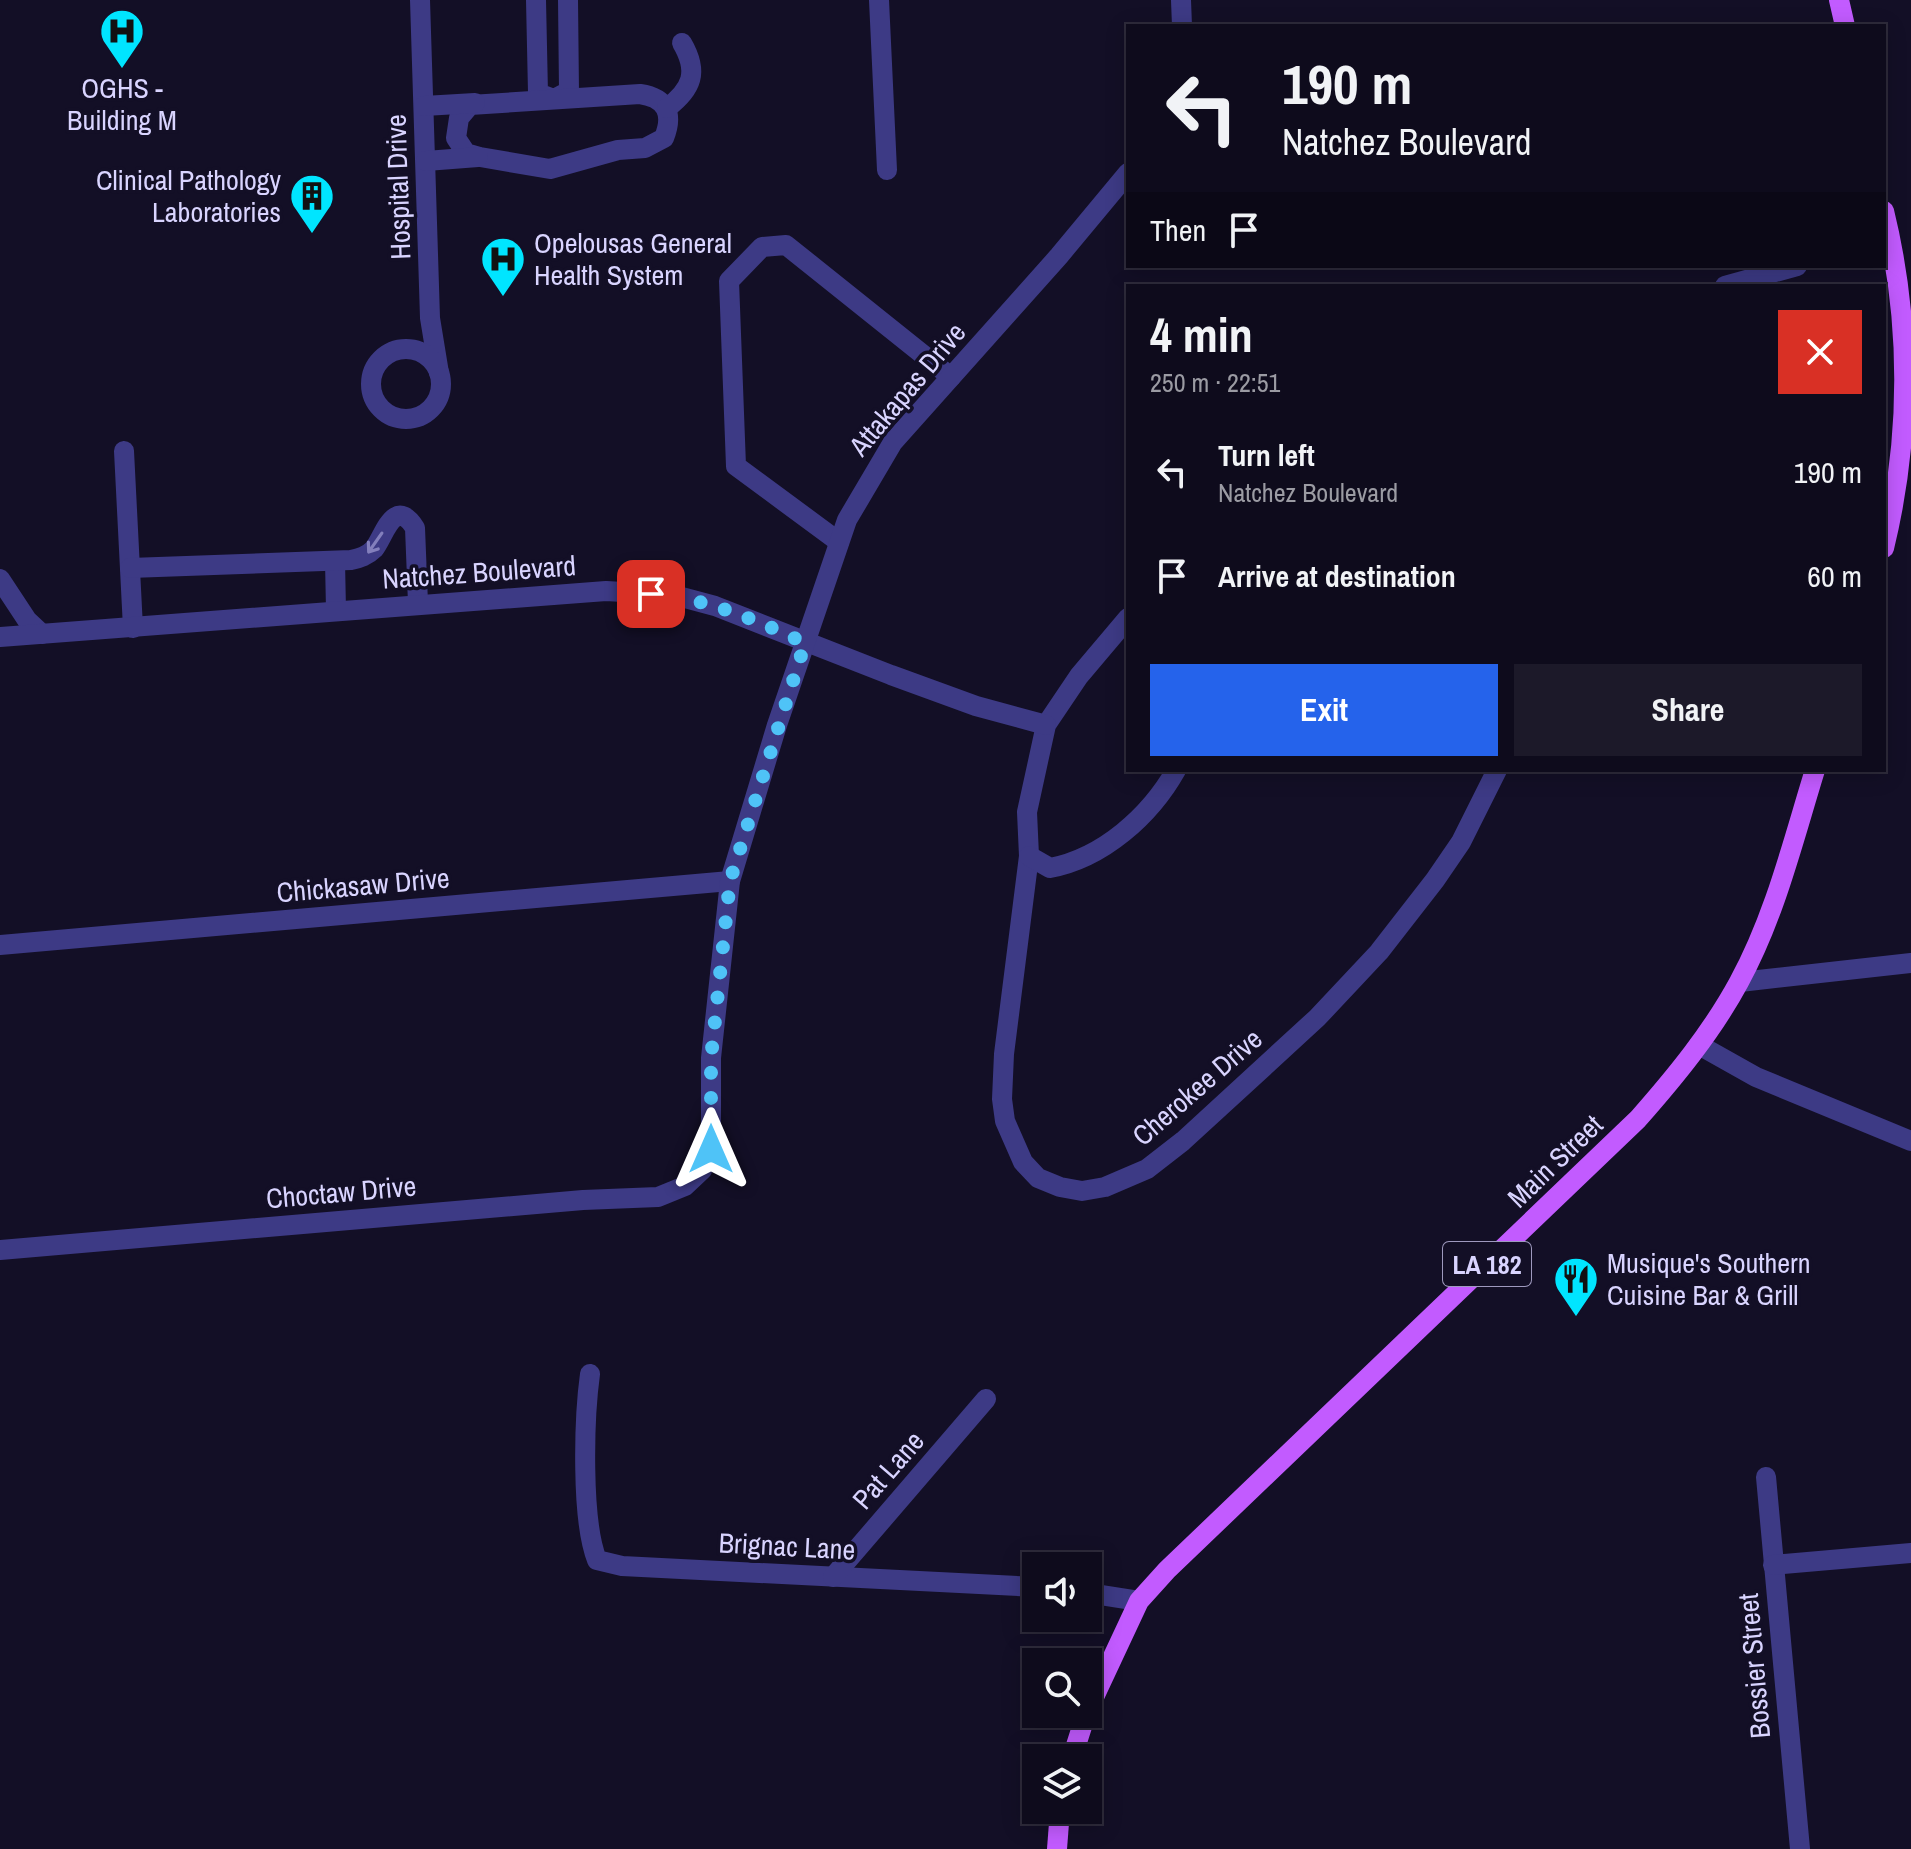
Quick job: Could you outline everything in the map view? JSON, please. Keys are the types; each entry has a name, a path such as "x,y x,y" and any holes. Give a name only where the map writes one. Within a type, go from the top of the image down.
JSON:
{"main road":[{"path":"1839,0 1845,24"},
{"path":"1886,539 1908,439 1909,379 1901,287 1887,238"},
{"name":"Main Street","path":"1102,1680 1139,1601 1213,1524 1638,1119 1699,1045 1740,982 1779,887 1814,772"},
{"path":"1057,1849 1059,1824"}],"street":[{"name":"Hospital Drive","path":"414,351 391,353 375,369 371,391 383,411 404,419 425,413 439,395 439,373 430,318 420,0"},
{"path":"536,0 538,93 554,99 569,91 568,0"},
{"path":"879,0 887,170"},
{"path":"1181,0 1182,24"},
{"path":"667,108 680,98 692,72 693,61 682,43"},
{"path":"424,106 640,94 654,96 667,108 668,127 664,138 645,148 618,150 557,169 466,153 456,138 459,118 470,105 479,103"},
{"path":"426,161 480,157"},
{"name":"Attakapas Drive","path":"685,1186 702,1170 711,1149 711,1058 730,881 839,542 868,480 893,442 1126,175"},
{"path":"839,542 736,466 729,281 762,247 786,245 799,252 951,377"},
{"path":"1732,284 1790,268"},
{"path":"430,318 424,339 414,351 425,355 439,373"},
{"path":"124,451 133,628"},
{"path":"130,568 360,558 369,553 388,522 393,518 406,519 415,528 418,603"},
{"path":"335,561 336,610"},
{"path":"0,579 27,620 42,634"},
{"name":"Natchez Boulevard","path":"0,637 606,591 674,595 740,613 805,643 976,706 1046,725"},
{"path":"1046,725 1079,676 1126,620"},
{"name":"Cherokee Drive","path":"1046,725 1027,812 1029,856 1004,1054 1005,1121 1023,1162 1038,1178 1082,1191 1105,1187 1147,1169 1183,1141 1349,986 1435,880 1461,842 1496,772"},
{"path":"1029,856 1050,868 1072,864 1129,828 1161,797 1175,772"},
{"name":"Chickasaw Drive","path":"0,945 730,881"},
{"path":"1740,982 1911,963"},
{"path":"1699,1045 1756,1077 1911,1141"},
{"name":"Choctaw Drive","path":"0,1250 583,1200 658,1197 685,1186"},
{"name":"Brignac Lane","path":"590,1374 585,1409 588,1539 597,1560 622,1566 1022,1586"},
{"name":"Pat Lane","path":"833,1577 986,1399"},
{"name":"Bossier Street","path":"1766,1477 1800,1849"},
{"path":"1773,1565 1911,1553"},
{"path":"1102,1595 1139,1601"}],"place":[{"name":"OGHS - Building M","path":"122,70"},
{"name":"Clinical Pathology Laboratories","path":"312,235"},
{"name":"Opelousas General Health System","path":"503,298"},
{"name":"Musique's Southern Cuisine Bar & Grill","path":"1576,1318"}],"route":[{"path":"651,594 674,595 740,613 805,643 730,881 711,1058 711,1149"}]}
